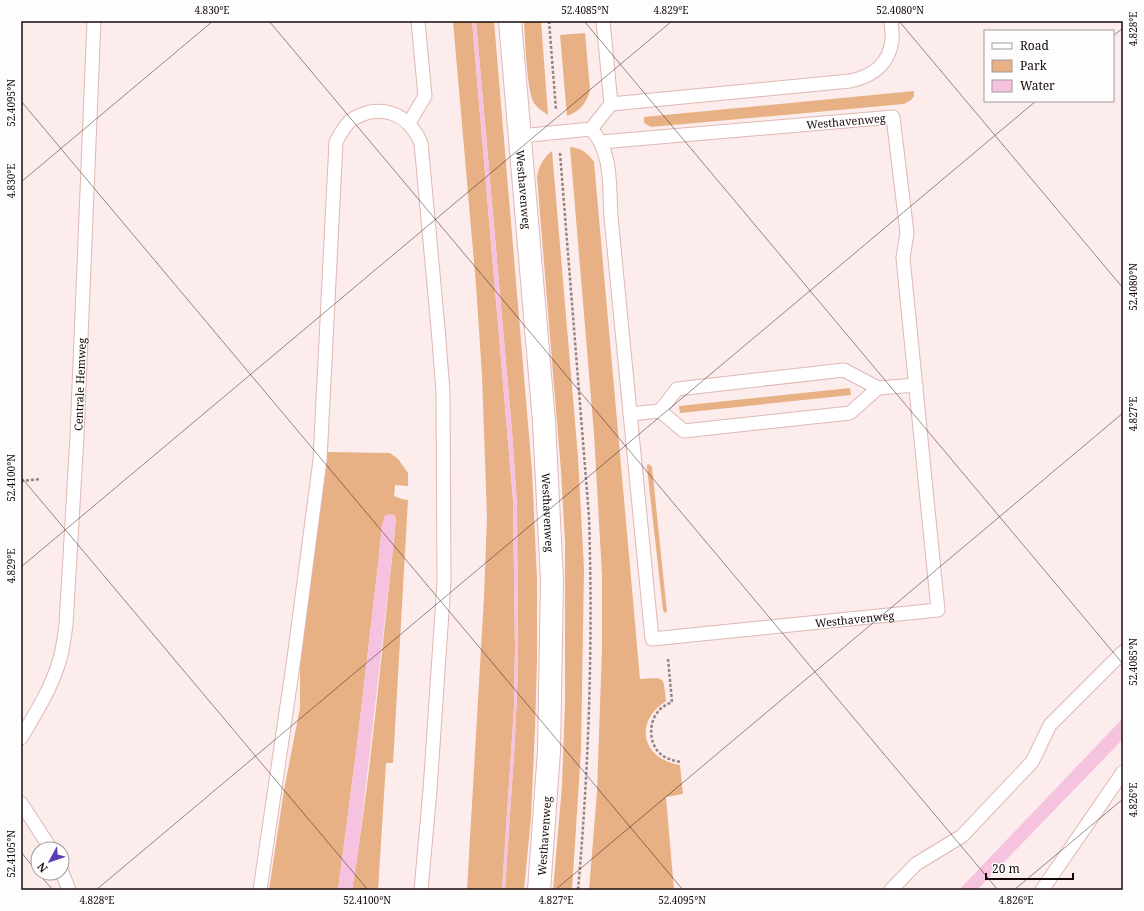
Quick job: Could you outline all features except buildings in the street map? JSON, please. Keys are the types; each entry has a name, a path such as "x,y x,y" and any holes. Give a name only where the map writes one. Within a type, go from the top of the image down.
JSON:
{"street":[{"name":"Westhavenweg","path":"510,21 544,422 552,580 549,751 539,890"}],"lane":[{"name":"Centrale Hemweg","path":"21,738 53,679 59,663 65,632 78,428 94,21"},
{"path":"409,123 425,96 418,21"},
{"path":"591,129 611,104 603,21"},
{"path":"611,104 850,81 863,78 874,72 883,63 890,52 893,38 891,21"},
{"path":"260,890 294,658 320,460 336,142 343,129 352,120 364,114 377,111 389,112 409,123 416,132 421,143 443,392 444,582 421,890"},
{"name":"Westhavenweg","path":"520,136 591,129 601,142 606,155 652,639 938,610 903,258 907,232 893,117 601,142"},
{"path":"660,411 677,389 844,370 878,388 916,385"},
{"path":"630,414 660,411 684,431 850,413 878,388"},
{"path":"891,890 916,864 962,836 1032,762 1050,724 1123,652"},
{"path":"1042,890 1123,772"},
{"path":"21,803 46,841"}],"path":[{"path":"549,21 589,518 588,757 578,890"},
{"path":"21,481 41,479"},
{"path":"666,638 672,702 658,711 653,719 651,737 661,755 670,760 680,762"}],"green space":[{"path":"453,21 472,21 513,500 515,647 514,708 502,890 467,890 484,597 487,517 482,375 476,285"},
{"path":"476,21 494,21 532,471 537,579 537,662 531,817 524,890 505,890 518,668 517,505 512,431"},
{"path":"524,21 541,21 548,115 537,107 532,97 527,64"},
{"path":"585,33 590,90 587,99 582,106 576,112 567,116 560,35"},
{"path":"914,91 914,96 911,100 904,104 651,127 644,123 644,117"},
{"path":"570,147 578,148 589,156 594,162 640,679 658,678 663,682 665,692 666,701 649,719 646,729 646,739 650,748 657,755 667,761 680,765 683,794 666,797 674,890 589,890 597,792 602,648 602,575 594,434"},
{"path":"552,151 578,457 584,569 581,750 572,890 553,890 562,786 565,702 565,542 561,471 537,177 542,162"},
{"path":"850,388 851,395 680,413 679,406"},
{"path":"327,452 390,453 398,459 408,473 408,486 395,485 394,496 408,500 393,763 386,763 378,890 352,890 370,759 396,517 382,525 357,745 338,890 269,890 284,790 300,708 300,660 309,579"},
{"path":"649,464 652,467 667,611 665,613 663,610 647,468 647,465"}],"water":[{"path":"472,21 476,21 512,431 517,505 518,668 505,890 502,890 514,708 515,647 513,500"},
{"path":"391,514 396,517 394,540 358,854 352,890 338,890 357,745 382,525 385,515"},
{"path":"1123,718 1123,739 977,890 959,890"}]}
